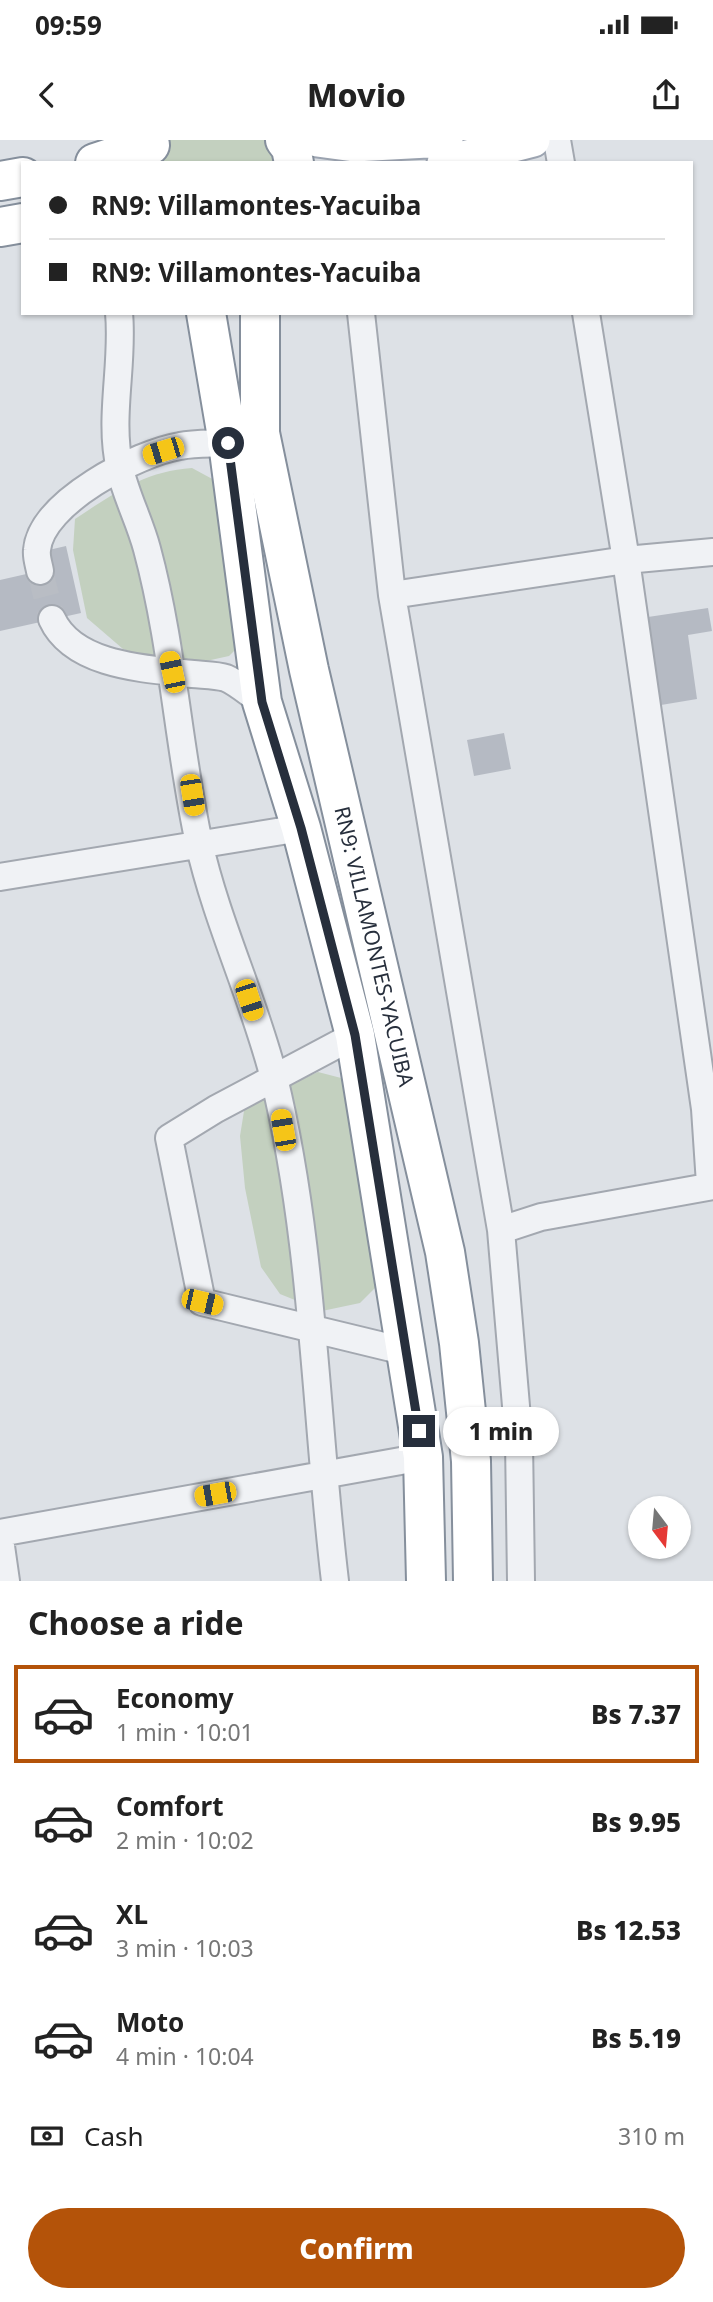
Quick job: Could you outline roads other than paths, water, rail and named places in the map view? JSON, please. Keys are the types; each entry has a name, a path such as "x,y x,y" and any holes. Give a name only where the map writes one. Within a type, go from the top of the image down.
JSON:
{"highway":[{"path":"285,140 291,148 294,161"},
{"path":"103,161 149,149"},
{"path":"0,181 21,177"},
{"path":"0,227 21,223"},
{"name":"RN9: VILLAMONTES-YACUIBA","path":"206,315 228,443 262,702 301,828 355,1035 423,1457 426,1581"},
{"name":"RN9: VILLAMONTES-YACUIBA","path":"260,315 260,433 312,683 445,1252 459,1343 471,1461 473,1581"}],"main road":[{"path":"317,140 354,145 446,140"},
{"path":"452,161 533,140"}],"street":[{"path":"557,140 561,161"},
{"path":"119,315 116,411 119,468 147,548 172,672 200,844 274,1078 302,1235 314,1329 322,1475 335,1581"},
{"path":"361,315 392,595 501,1230 519,1441 521,1581"},
{"path":"501,1230 541,1217 711,1185 705,1110 626,559 586,315"},
{"path":"40,571 36,550 52,520 79,492 119,468 180,446 228,443"},
{"path":"392,595 626,559 713,552"},
{"path":"52,620 58,631 81,649 110,660 172,672 226,678 262,702"},
{"path":"0,877 301,828"},
{"path":"355,1035 169,1138 202,1302 408,1352"},
{"path":"0,1532 423,1457"},
{"path":"0,1539 6,1581"}],"tunnel":[{"path":"40,571 52,619"}]}
